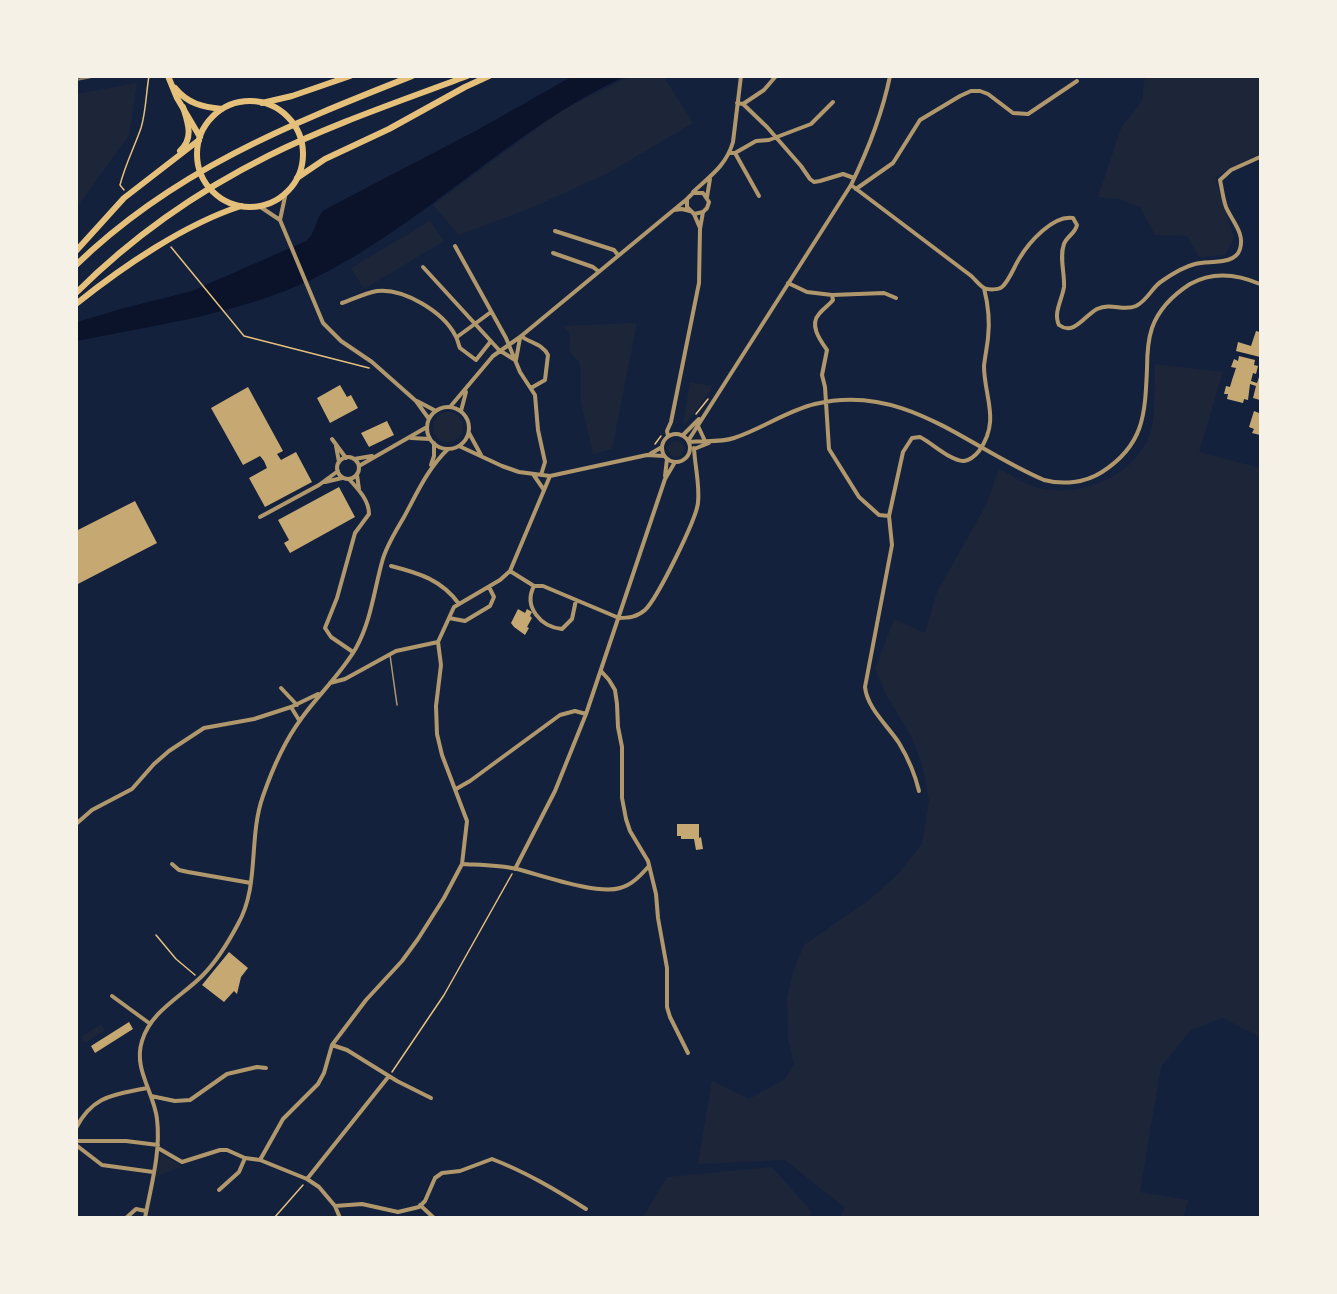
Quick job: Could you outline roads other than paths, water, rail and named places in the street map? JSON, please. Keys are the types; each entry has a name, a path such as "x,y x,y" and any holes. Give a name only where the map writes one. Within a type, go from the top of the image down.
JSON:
{"highway":[{"path":"262,103 281,111 298,132 302,145 302,165 297,178 286,192 271,203 241,206 229,203 213,192 202,177 198,161 199,141 209,121 222,110 242,102 262,103 292,96 350,76"},
{"path":"76,265 153,203 229,154 300,120 412,76"},
{"path":"76,293 127,247 160,222 240,171 315,135 467,76"},
{"path":"297,178 325,159 389,129 489,76"},
{"path":"168,78 182,96 192,103 222,110"},
{"path":"168,78 199,141"},
{"path":"76,251 126,196 185,145 189,133 183,107"},
{"path":"126,196 199,141"},
{"path":"76,304 100,285 160,246 217,215 241,206"}],"street":[{"path":"741,76 740,104 732,153 759,196"},
{"path":"740,104 764,90 776,76"},
{"path":"689,441 851,185 866,154 885,99 889,79"},
{"path":"856,189 893,163 920,120 960,96 971,91 980,91 988,94 1013,113 1028,114 1077,81"},
{"path":"145,1218 158,1147 158,1121 140,1068 141,1041 149,1023 200,978 238,924 248,904 256,817 269,778 300,721 353,652 366,623 384,555 430,469 434,456 433,441 428,426 429,419 436,411 450,407 499,350 521,336 687,199 711,178 732,153 756,141 775,138 811,124 833,102"},
{"path":"740,104 767,127 814,182 843,174 854,178"},
{"path":"984,288 995,290 1003,286 1033,240 1054,223 1066,217 1073,218 1077,225 1076,231 1066,240 1063,247 1064,285 1056,315 1059,325 1071,329 1091,312 1107,305 1134,307 1143,301 1159,283 1178,271 1195,264 1230,260 1237,256 1241,249 1241,236 1226,207 1220,180 1231,170 1260,157"},
{"path":"430,469 448,449 459,446 502,466 550,476 650,454 662,447 668,436 667,431 671,422 699,283 700,229 709,202 707,188 711,178"},
{"path":"851,185 970,275 984,288 987,299 989,336 984,363 984,379 990,399 990,418 981,447 969,460 960,461 920,437 912,438 903,452 889,516 892,545 867,669 865,694 899,744 911,766 919,791"},
{"path":"286,192 280,220 323,323 341,341 379,368 416,401 429,419"},
{"path":"693,193 703,193 707,197"},
{"path":"687,199 687,207 700,229"},
{"path":"259,206 280,220"},
{"path":"673,210 682,208 692,212 704,212"},
{"path":"555,231 614,250 618,255"},
{"path":"455,246 491,312 511,343 516,361 535,395 538,430 545,462 541,475"},
{"path":"553,253 593,267 598,272"},
{"path":"423,267 499,350 516,361"},
{"path":"514,870 555,791 586,714 620,618 643,541 665,479 675,462 686,458 692,449 735,438 780,416 816,404 855,401 887,404 907,409 933,420 1033,475 1054,483 1079,481 1097,475 1115,464 1130,448 1140,430 1144,414 1147,354 1151,329 1161,309 1178,291 1200,278 1226,274 1260,284"},
{"path":"788,284 800,290 832,295 884,293 896,298"},
{"path":"342,303 378,291 400,294 417,301 435,313 457,337 460,348 476,360 491,341"},
{"path":"832,295 832,303 816,316 815,321 819,338 827,350 822,375 825,387 829,449 859,497 879,515 889,516"},
{"path":"457,337 491,312"},
{"path":"516,361 521,336"},
{"path":"521,336 544,348 548,355 545,380 531,388"},
{"path":"511,343 519,349"},
{"path":"461,411 467,388"},
{"path":"416,401 436,411"},
{"path":"450,407 461,411 469,423 468,433 459,446"},
{"path":"683,435 704,414"},
{"path":"671,422 675,434"},
{"path":"353,652 331,637 325,628 337,598 355,533 369,514 368,505 360,490 357,475 359,466 428,426"},
{"path":"698,426 700,434 706,441"},
{"path":"468,433 482,455"},
{"path":"510,572 534,586 543,586 620,618 632,618 647,608 680,548 695,515 698,483 692,449 689,441 683,435 668,436"},
{"path":"410,438 433,441 448,449"},
{"path":"342,478 338,471 339,462 333,441 346,458"},
{"path":"689,441 714,442"},
{"path":"662,447 665,457 665,479"},
{"path":"339,462 346,458 354,459 379,454"},
{"path":"650,454 675,462"},
{"path":"354,459 359,466"},
{"path":"260,517 338,471"},
{"path":"533,474 544,490"},
{"path":"319,484 342,478 349,479 357,475"},
{"path":"260,1160 283,1119 318,1084 324,1073 332,1046 366,1000 402,961 434,915 462,864 467,821 442,755 437,734 436,706 441,665 438,642 454,607 510,572 550,476"},
{"path":"349,479 360,490"},
{"path":"391,566 431,579 447,589 459,604"},
{"path":"534,586 529,597 532,607 540,620 553,627 562,629 570,622 576,600"},
{"path":"449,618 465,621 490,606 494,597 489,587"},
{"path":"330,683 345,679 390,654 438,642"},
{"path":"601,671 615,690 622,747 621,788 624,813 630,831 649,866 656,894 667,968 667,1007 688,1053"},
{"path":"281,688 297,705"},
{"path":"76,824 92,810 132,789 154,764 204,728 254,719 297,705 323,691"},
{"path":"291,707 300,721"},
{"path":"455,789 470,781 560,715 575,711 586,714"},
{"path":"172,864 179,870 251,883"},
{"path":"462,864 514,870 566,883 609,889 620,888 633,882 649,866"},
{"path":"112,996 149,1023"},
{"path":"332,1046 347,1050 431,1098"},
{"path":"150,1096 175,1101 190,1100 227,1074 257,1067 266,1068"},
{"path":"307,1179 389,1076"},
{"path":"76,1128 96,1102 122,1093 148,1088"},
{"path":"76,1141 126,1141 158,1147 182,1162 219,1150 227,1150 245,1158 260,1160 307,1179 319,1187 340,1218"},
{"path":"76,1145 102,1165 153,1172"},
{"path":"219,1190 239,1172 245,1158"},
{"path":"334,1206 362,1204 397,1215 425,1201 435,1178 442,1173 460,1171 492,1159 516,1168 586,1209"},
{"path":"420,1205 434,1218"},
{"path":"126,1218 136,1209 146,1211"}],"lane":[{"path":"390,654 397,705"}],"railway":[{"path":"76,80 97,76"}]}
